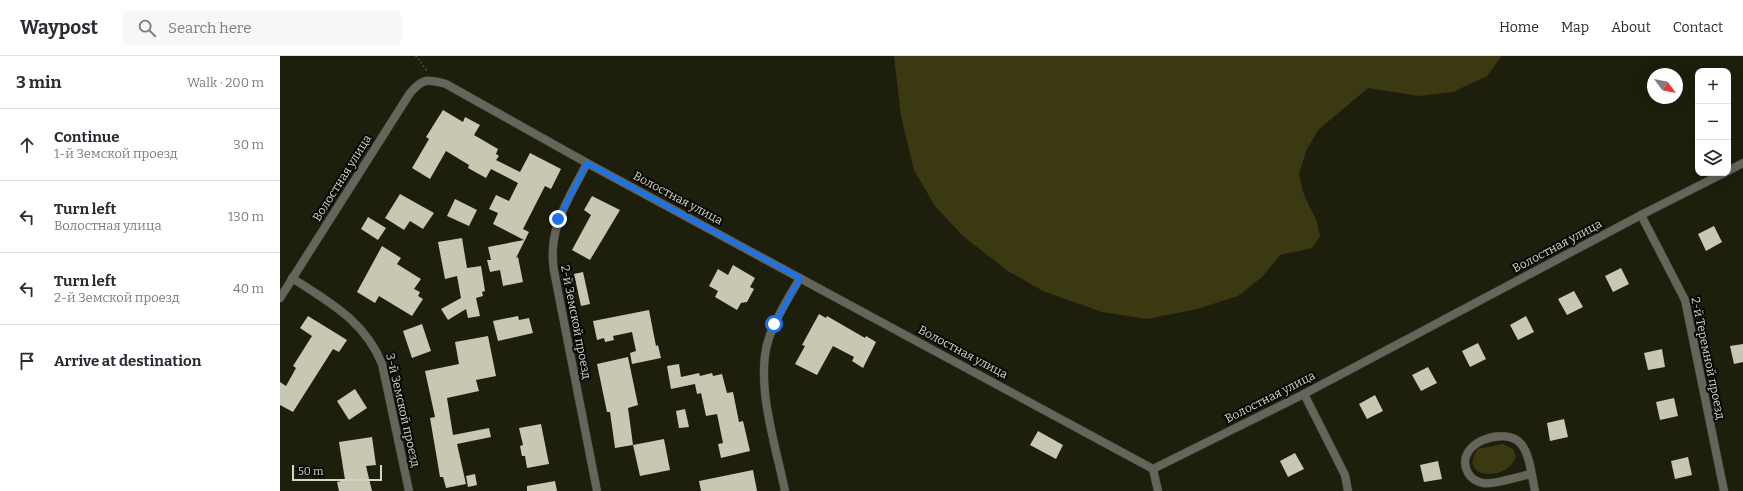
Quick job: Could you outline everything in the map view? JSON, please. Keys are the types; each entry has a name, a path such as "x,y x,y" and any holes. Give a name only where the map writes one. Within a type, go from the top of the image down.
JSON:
{"street":[{"name":"Волостная улица","path":"280,298 410,93 419,83 431,80 446,84 587,163 1153,469 1304,394 1641,215 1718,176"},
{"name":"2-й Земской проезд","path":"587,163 558,219 553,237 552,252 554,271 597,491"},
{"path":"1731,169 1743,163"},
{"name":"2-й Теремной проезд","path":"1641,215 1685,300 1724,491"},
{"name":"3-й Земской проезд","path":"292,278 344,313 371,340 377,350 382,364 409,491"},
{"path":"785,491 766,396 763,367 765,352 774,324 800,278"},
{"path":"1304,394 1345,475 1348,491"},
{"path":"1531,474 1483,483 1475,480 1469,475 1465,459 1473,444 1508,436 1516,439 1522,444 1531,474 1535,491"},
{"path":"1153,469 1158,491"}],"path":[{"path":"416,56 426,68 431,80"}],"shaded area":[{"path":"894,56 1502,56 1487,76 1453,92 1419,96 1368,88 1318,130 1306,151 1299,174 1304,195 1317,222 1320,236 1312,248 1280,255 1262,277 1238,296 1197,309 1147,319 1102,312 1043,291 1008,271 964,237 935,206 914,170 901,116"},
{"path":"1503,444 1513,449 1516,457 1511,465 1503,471 1494,474 1485,474 1478,471 1473,466 1473,459 1478,449"}],"building":[{"path":"443,110 463,122 465,117 480,125 474,135 498,149 496,154 499,156 496,160 520,172 530,153 561,169 551,189 545,186 523,229 529,232 516,258 518,257 523,282 503,286 500,270 490,272 487,260 491,260 488,247 524,240 493,224 498,213 489,209 496,195 509,201 518,183 491,169 486,178 468,168 469,165 446,151 430,179 412,168 429,139 426,137"},
{"path":"400,194 434,213 423,229 410,221 404,230 385,218"},
{"path":"592,196 620,210 590,260 572,250 591,215 584,210"},
{"path":"455,199 477,210 469,226 447,216"},
{"path":"368,217 386,228 378,240 361,229"},
{"path":"1714,226 1722,242 1706,251 1698,234"},
{"path":"462,238 467,268 481,266 485,291 482,292 483,296 476,298 480,316 468,318 466,309 448,320 441,309 461,298 457,276 445,279 438,242"},
{"path":"382,246 401,258 397,264 421,279 414,289 420,292 418,296 423,299 412,316 379,296 375,303 357,292"},
{"path":"733,265 755,278 750,287 754,289 747,302 741,303 737,310 715,297 718,291 709,286 718,269 728,275"},
{"path":"1621,268 1629,284 1613,292 1605,276"},
{"path":"583,272 590,304 581,306 574,274"},
{"path":"1574,291 1583,307 1567,315 1558,299"},
{"path":"649,310 656,346 658,345 661,358 632,364 630,353 636,351 632,332 613,336 614,340 605,342 604,338 597,340 593,321"},
{"path":"819,314 826,318 827,316 865,338 866,336 876,342 863,368 852,361 854,357 833,346 817,375 795,364 805,346 802,345"},
{"path":"308,316 347,340 339,352 333,349 293,412 280,405 280,382 286,386 296,368 293,366 312,336 300,328"},
{"path":"518,316 519,320 529,318 533,333 498,341 493,321"},
{"path":"1526,316 1534,332 1518,340 1510,325"},
{"path":"422,324 431,351 412,358 403,331"},
{"path":"488,336 496,376 476,380 479,391 447,398 453,435 489,428 491,437 457,444 466,484 446,488 443,477 440,477 430,418 435,417 425,371 459,364 455,342"},
{"path":"1478,343 1486,359 1470,367 1462,351"},
{"path":"1743,344 1743,362 1734,364 1730,346"},
{"path":"1662,349 1665,367 1648,370 1644,353"},
{"path":"628,357 638,405 628,408 633,445 615,448 610,412 607,412 597,364"},
{"path":"679,364 681,377 699,373 700,376 712,373 713,376 722,374 727,393 733,392 739,422 743,421 750,451 721,458 718,444 723,443 717,414 706,416 701,393 697,394 695,384 671,389 667,366"},
{"path":"1428,367 1437,383 1421,391 1412,375"},
{"path":"355,389 367,408 349,420 337,401"},
{"path":"1375,395 1383,411 1367,419 1359,404"},
{"path":"1674,398 1678,416 1660,420 1656,402"},
{"path":"685,409 689,427 679,428 676,411"},
{"path":"1564,419 1568,437 1550,441 1547,423"},
{"path":"541,424 549,464 527,468 525,456 522,456 520,446 523,445 519,428"},
{"path":"1038,431 1063,445 1056,459 1030,445"},
{"path":"372,437 376,465 366,466 372,491 339,491 337,482 345,480 339,442"},
{"path":"664,439 670,470 640,476 633,445"},
{"path":"1295,453 1304,469 1288,477 1280,461"},
{"path":"1688,457 1692,475 1675,479 1671,461"},
{"path":"1438,461 1442,479 1424,482 1420,465"},
{"path":"753,470 757,491 701,491 699,481"},
{"path":"475,474 477,485 468,487 466,476"},
{"path":"555,481 557,491 527,491 527,486"}],"route":[{"path":"558,219 587,163 800,278 774,324"}]}
